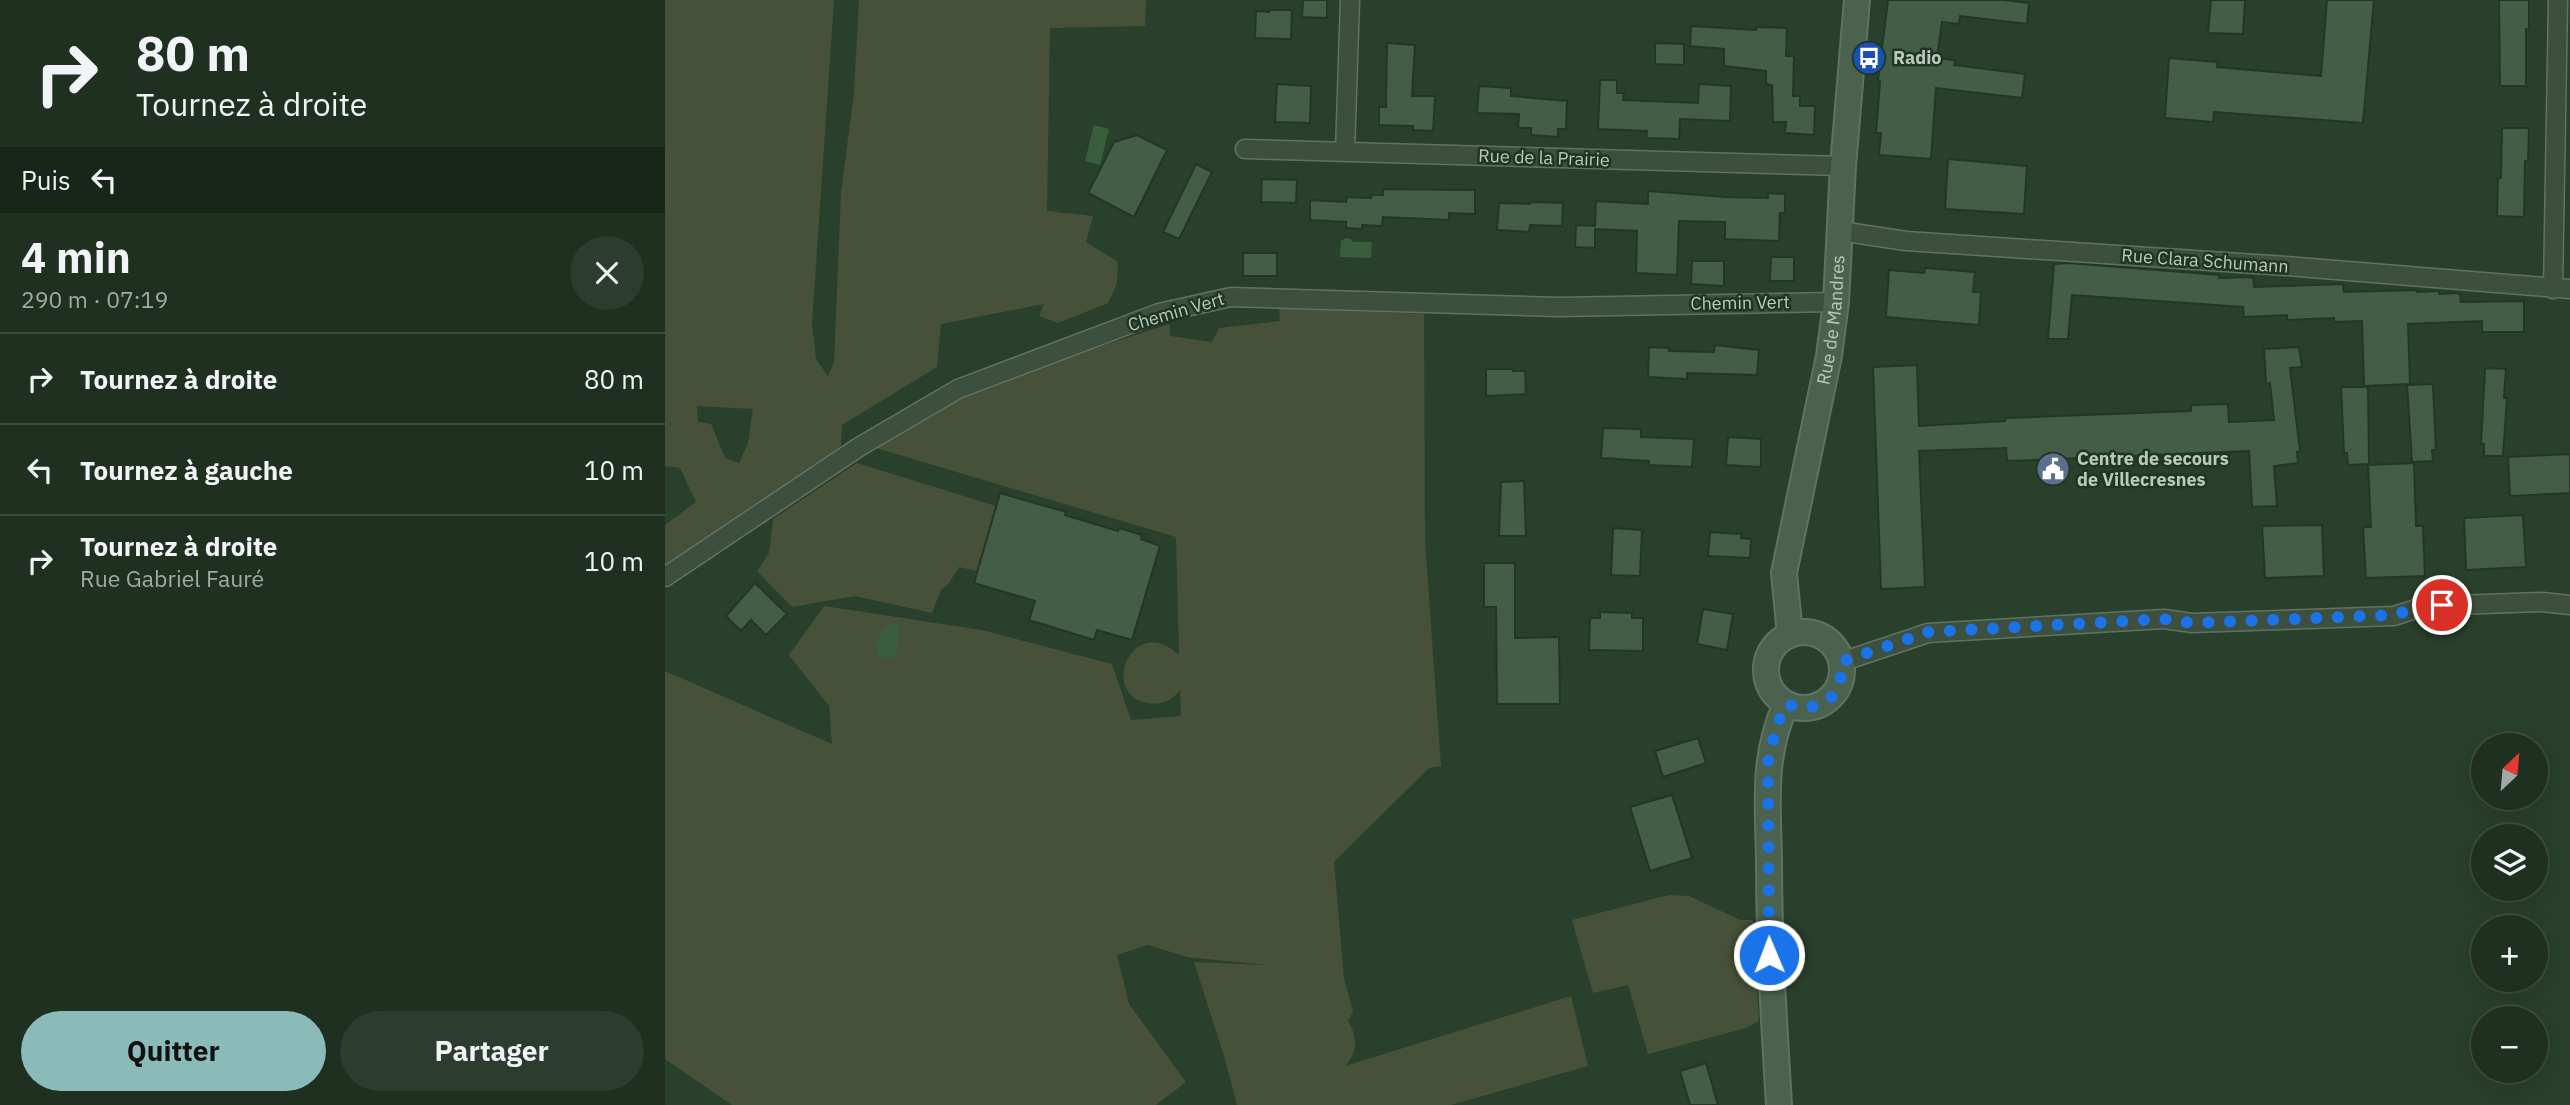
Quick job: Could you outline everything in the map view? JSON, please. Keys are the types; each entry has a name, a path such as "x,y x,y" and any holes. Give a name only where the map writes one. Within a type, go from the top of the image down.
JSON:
{"street":[{"path":"1345,152 1350,0"},
{"name":"Rue de Mandres","path":"1790,635 1784,573 1829,356 1836,302 1843,166 1857,0"},
{"path":"2557,0 2563,95 2562,289"},
{"name":"Rue de la Prairie","path":"1245,149 1843,166"},
{"name":"Rue Clara Schumann","path":"1840,231 1906,241 2286,266 2562,289"},
{"name":"Chemin Vert","path":"665,577 859,447 958,389 1159,313 1231,296 1559,307 1836,302"},
{"path":"1841,662 1928,632 2164,619 2192,623 2394,615 2425,606 2542,601 2570,605"},
{"path":"1811,633 1822,637 1837,652 1841,662 1840,683 1828,701 1808,709 1786,704 1771,690 1766,668 1773,648 1790,635 1811,633"},
{"path":"1779,1105 1769,955 1768,762 1776,728 1786,704"}],"shaded area":[{"path":"665,0 834,0 812,324 816,359 828,376 834,363 841,192 854,93 859,0 1146,0 1145,26 1050,28 1047,211 1093,216 1086,242 1118,262 1117,283 1108,303 1058,323 1039,316 1044,304 941,324 937,367 842,425 841,446 815,483 665,576 665,525 696,502 680,468 665,466","holes":["697,406 753,409 748,443 739,463 725,458 711,424 698,422"]},
{"path":"1094,125 1109,129 1100,165 1085,161"},
{"path":"1346,238 1353,242 1372,242 1371,258 1340,257 1341,241"},
{"path":"1279,308 1424,314 1425,541 1441,766 1429,768 1334,862 1344,979 1353,1011 1348,1021 1355,1039 1354,1050 1345,1066 1571,996 1588,1066 1451,1105 1237,1105 1194,962 1266,965 1187,957 1148,945 1117,955 1129,1004 1186,1082 1156,1105 732,1105 665,1059 665,671 832,744 829,706 789,655 824,606 982,630 1112,664 1131,720 1181,716 1180,690 1166,701 1147,703 1132,696 1125,685 1124,672 1128,659 1136,648 1148,643 1163,644 1179,655 1176,537 876,448 970,393 1063,358 1170,324 1170,336 1212,342 1219,328 1280,321"},
{"path":"857,463 996,506 977,571 959,567 941,590 932,613 855,596 792,607 757,571 769,553 773,519"},
{"path":"891,624 897,625 898,647 892,658 883,659 878,655 875,644 883,628"},
{"path":"1669,895 1689,896 1740,920 1753,920 1759,1021 1746,1028 1648,1054 1628,985 1593,993 1572,920"}],"building":[{"path":"1303,0 1327,0 1327,18 1302,17"},
{"path":"1888,0 2004,0 2029,3 2027,24 1960,16 1959,24 1942,22 1937,58 1955,60 1954,65 2025,74 2022,98 1936,88 1931,159 1879,155 1881,133 1876,133 1878,80"},
{"path":"2211,0 2245,0 2243,34 2208,33"},
{"path":"2327,0 2374,0 2363,123 2214,112 2213,122 2165,118 2169,58 2218,62 2217,67 2321,76"},
{"path":"2499,0 2529,0 2526,86 2500,86"},
{"path":"1292,10 1291,39 1255,38 1256,11"},
{"path":"1691,26 1756,30 1756,27 1787,28 1786,56 1794,56 1793,96 1800,96 1800,106 1815,106 1814,135 1785,133 1786,122 1773,122 1772,85 1766,84 1766,71 1724,66 1724,49 1690,46"},
{"path":"1387,43 1415,45 1412,96 1435,96 1433,131 1413,130 1413,126 1379,125 1379,107 1386,107"},
{"path":"1655,43 1684,44 1684,65 1655,64"},
{"path":"1600,80 1617,80 1617,93 1624,93 1623,100 1698,103 1699,84 1731,86 1730,121 1680,119 1679,139 1646,138 1647,131 1598,129"},
{"path":"1277,84 1311,86 1310,123 1275,122"},
{"path":"1479,86 1511,88 1511,96 1567,101 1566,129 1558,129 1558,137 1531,135 1531,128 1518,128 1519,114 1477,113"},
{"path":"2502,128 2529,128 2528,161 2525,161 2524,217 2497,216"},
{"path":"1137,135 1167,150 1134,217 1088,193 1114,142"},
{"path":"1948,159 2027,166 2024,214 1945,209"},
{"path":"1196,164 1212,172 1179,239 1163,232"},
{"path":"1262,179 1297,180 1296,203 1261,202"},
{"path":"1383,189 1475,190 1475,214 1449,213 1449,220 1383,217 1382,226 1362,225 1362,229 1346,228 1346,222 1310,220 1310,200 1346,202 1347,197 1371,198 1371,195 1383,195"},
{"path":"1648,191 1768,198 1768,193 1785,194 1785,213 1780,213 1779,241 1725,239 1725,222 1679,221 1677,275 1636,273 1637,231 1595,229 1595,248 1575,247 1576,225 1595,226 1596,201 1648,204"},
{"path":"1499,203 1563,203 1562,226 1530,225 1529,232 1497,230"},
{"path":"1243,253 1277,253 1277,276 1243,276"},
{"path":"1771,257 1794,257 1794,281 1770,281"},
{"path":"1692,261 1724,261 1724,286 1691,284"},
{"path":"2054,264 2220,275 2219,278 2253,277 2254,287 2343,284 2344,292 2439,291 2439,294 2460,293 2461,302 2524,301 2524,332 2482,332 2482,321 2408,324 2410,384 2364,386 2362,321 2334,322 2334,318 2287,320 2287,315 2244,317 2243,307 2072,295 2068,339 2048,339"},
{"path":"1925,268 1975,272 1973,292 1981,292 1979,325 1886,317 1889,270 1924,273"},
{"path":"1715,345 1759,350 1757,375 1687,373 1687,379 1648,377 1649,347 1669,348 1669,351 1714,352"},
{"path":"2299,347 2302,367 2290,368 2300,451 2297,452 2298,463 2274,466 2277,506 2252,507 2249,451 2007,461 2006,448 1919,451 1925,587 1881,589 1873,367 1917,365 1919,426 2005,421 2005,418 2191,411 2191,405 2228,404 2229,422 2274,420 2270,383 2266,384 2264,349"},
{"path":"2485,368 2506,369 2503,456 2484,456 2484,444 2481,444"},
{"path":"1486,369 1525,371 1526,394 1486,396"},
{"path":"2433,384 2436,450 2432,450 2433,461 2412,462 2407,385"},
{"path":"2341,387 2368,387 2369,464 2348,465 2347,453 2344,453"},
{"path":"1603,428 1641,429 1641,437 1694,439 1692,467 1649,465 1649,461 1601,458"},
{"path":"1728,437 1761,439 1761,467 1726,465"},
{"path":"2570,454 2570,493 2510,496 2508,457"},
{"path":"2414,463 2416,526 2423,526 2425,576 2366,578 2363,527 2371,527 2368,465"},
{"path":"1524,481 1526,536 1499,536 1501,482"},
{"path":"1000,493 1066,512 1065,515 1118,531 1119,528 1142,535 1141,539 1160,546 1132,640 1097,630 1094,640 1029,620 1035,601 974,583"},
{"path":"2523,515 2526,567 2466,570 2464,518"},
{"path":"2322,525 2324,576 2265,578 2262,526"},
{"path":"1613,528 1642,530 1640,576 1611,575"},
{"path":"1710,532 1742,534 1741,538 1751,539 1750,558 1708,556"},
{"path":"1484,563 1515,563 1515,638 1559,637 1560,704 1497,704 1496,607 1484,607"},
{"path":"755,583 787,614 766,635 751,620 741,631 726,616"},
{"path":"1703,609 1733,614 1727,650 1697,644"},
{"path":"1600,612 1632,613 1632,618 1643,618 1643,651 1589,650 1590,618 1600,618"},
{"path":"1698,738 1706,763 1663,777 1655,751"},
{"path":"1672,795 1692,858 1650,871 1630,807"},
{"path":"1706,1063 1718,1105 1690,1105 1680,1071"}],"place":[{"name":"Radio","path":"1869,58"},
{"name":"Centre de secours de Villecresnes","path":"2053,469"}],"route":[{"path":"1769,955 1768,762 1776,728 1786,704 1808,709 1828,701 1840,683 1841,662 1928,632 2164,619 2192,623 2394,615 2425,606 2442,605"}]}
